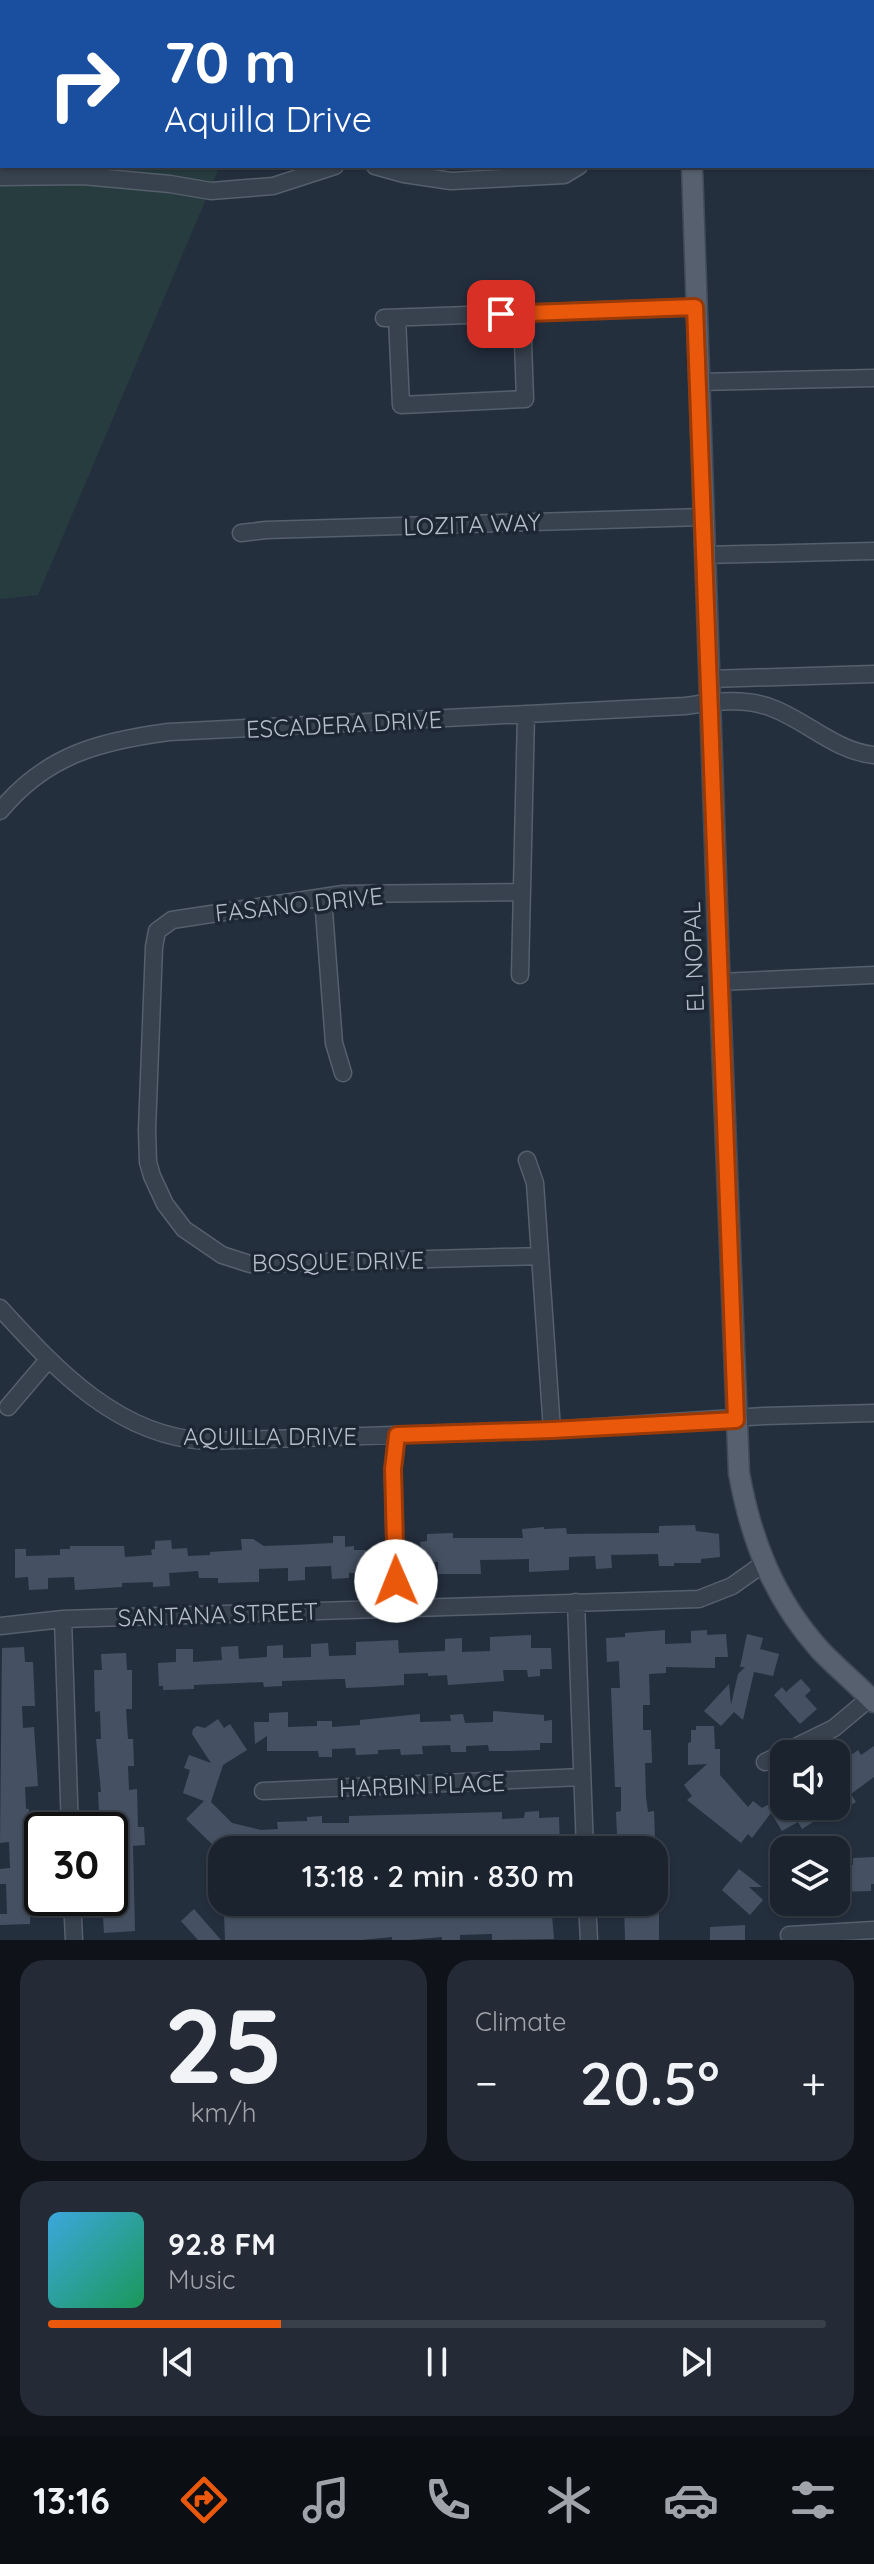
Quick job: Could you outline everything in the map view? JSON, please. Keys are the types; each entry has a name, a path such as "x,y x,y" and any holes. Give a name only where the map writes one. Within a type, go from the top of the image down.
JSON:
{"main road":[{"name":"EL NOPAL","path":"692,168 739,1473 745,1507 763,1564 777,1592 802,1630 872,1700"}],"street":[{"path":"0,177 83,176 211,191 273,186 329,168"},
{"path":"382,168 451,181 564,175 576,168"},
{"path":"522,313 525,399 401,405 391,318 522,313 695,307"},
{"path":"698,382 874,378"},
{"name":"LOZITA WAY","path":"241,533 703,517"},
{"path":"704,555 874,551"},
{"path":"709,679 874,674"},
{"name":"ESCADERA DRIVE","path":"2,804 61,760 88,748 129,737 169,732 743,701 770,707 860,754 874,755"},
{"path":"520,975 526,714"},
{"name":"FASANO DRIVE","path":"172,920 343,894 522,892"},
{"path":"323,898 334,1043 343,1073"},
{"name":"BOSQUE DRIVE","path":"172,920 157,931 154,947 148,1162 165,1204 184,1229 208,1247 250,1264 540,1256"},
{"path":"719,982 874,975"},
{"path":"527,1160 535,1183 552,1430"},
{"name":"AQUILLA DRIVE","path":"0,1308 48,1360 121,1417 173,1438 207,1441 552,1430 764,1416 874,1413"},
{"path":"8,1407 48,1360"},
{"path":"396,1608 393,1469 397,1435"},
{"name":"SANTANA STREET","path":"0,1626 63,1619 699,1599 732,1586 763,1564"},
{"path":"576,1602 584,1836"},
{"path":"63,1619 69,1812"},
{"path":"765,1762 834,1728 872,1700"},
{"name":"HARBIN PLACE","path":"263,1791 581,1777"},
{"path":"73,1916 74,1940"},
{"path":"588,1916 589,1940"},
{"path":"789,1935 874,1930"}],"green space":[{"path":"0,168 219,168 38,595 0,599"}],"building":[{"path":"695,1525 696,1531 719,1534 720,1557 701,1559 701,1563 659,1566 658,1554 611,1555 612,1568 596,1569 595,1556 569,1557 569,1570 529,1572 529,1559 480,1560 481,1574 438,1574 438,1562 421,1563 420,1542 427,1541 427,1534 453,1533 453,1538 523,1538 522,1529 544,1527 566,1528 567,1534 659,1533 659,1526"},
{"path":"333,1536 345,1536 345,1547 366,1550 367,1573 349,1573 349,1578 332,1579 331,1566 305,1567 305,1580 288,1581 288,1568 259,1569 259,1582 218,1583 218,1578 199,1578 198,1571 169,1573 170,1586 153,1587 153,1582 122,1583 122,1587 75,1590 74,1577 48,1578 48,1589 29,1590 28,1577 15,1578 15,1549 26,1549 26,1556 60,1555 60,1549 70,1549 70,1546 124,1546 125,1557 152,1555 155,1541 171,1540 172,1549 187,1548 188,1556 242,1550 241,1539 253,1539 264,1546 333,1543"},
{"path":"665,1630 665,1644 691,1643 691,1631 707,1630 707,1635 726,1634 728,1657 715,1657 715,1668 666,1667 666,1673 649,1674 650,1705 643,1705 643,1730 651,1730 652,1763 645,1763 646,1797 648,1812 654,1811 655,1836 617,1835 616,1812 621,1811 621,1787 615,1787 611,1688 620,1688 619,1661 607,1662 606,1638 625,1637 625,1633"},
{"path":"747,1634 763,1638 760,1649 779,1654 773,1676 754,1672 743,1720 734,1712 721,1726 704,1711 729,1684 731,1705 738,1674 745,1667 740,1667"},
{"path":"531,1635 531,1648 551,1648 552,1669 540,1669 540,1676 528,1677 527,1670 503,1670 504,1681 448,1685 447,1675 428,1676 428,1673 404,1674 404,1685 372,1687 346,1688 345,1679 282,1681 282,1686 264,1687 263,1682 194,1685 194,1689 163,1690 163,1686 159,1686 158,1663 176,1662 176,1649 193,1649 193,1662 222,1660 221,1647 238,1646 239,1659 267,1657 267,1646 283,1645 283,1658 311,1657 311,1644 328,1643 329,1656 356,1655 356,1642 398,1640 399,1653 445,1651 445,1639 462,1638 462,1652 490,1651 490,1637"},
{"path":"24,1647 25,1662 33,1662 35,1706 22,1706 23,1728 34,1727 38,1786 25,1787 26,1809 29,1812 24,1812 24,1916 30,1916 30,1924 0,1925 0,1914 7,1914 6,1884 0,1884 0,1869 10,1868 9,1842 0,1843 2,1648"},
{"path":"126,1653 127,1670 132,1670 132,1709 126,1709 128,1739 133,1739 134,1766 128,1766 129,1790 137,1789 138,1827 144,1827 145,1845 133,1846 135,1931 104,1933 103,1916 128,1916 128,1812 99,1812 98,1792 101,1792 96,1739 101,1739 100,1711 95,1712 94,1670 102,1670 101,1654"},
{"path":"801,1679 811,1690 805,1696 817,1709 800,1724 774,1695 782,1687 786,1692"},
{"path":"493,1711 544,1715 544,1721 552,1720 552,1743 540,1743 540,1750 511,1751 489,1751 488,1745 466,1746 466,1752 451,1752 450,1745 422,1746 423,1754 401,1755 400,1749 356,1755 355,1748 332,1749 332,1757 319,1757 318,1751 267,1751 267,1736 255,1744 254,1722 269,1722 269,1713 288,1712 288,1727 317,1726 317,1721 332,1721 332,1727 360,1725 360,1720 420,1714 420,1722 451,1721 450,1715 463,1714 465,1723 493,1722"},
{"path":"218,1719 224,1728 230,1724 247,1750 223,1765 211,1802 232,1823 261,1830 278,1829 277,1822 307,1821 307,1817 322,1816 322,1823 349,1823 349,1816 502,1812 502,1819 524,1818 525,1812 539,1811 539,1818 559,1817 560,1836 208,1836 208,1840 186,1819 204,1801 183,1793 190,1770 184,1768 189,1755 211,1763 192,1734 197,1726 205,1728"},
{"path":"696,1726 714,1726 715,1749 720,1749 720,1775 748,1807 753,1801 762,1808 770,1804 770,1814 752,1838 748,1834 741,1843 687,1800 692,1796 684,1785 707,1764 688,1765 688,1743 691,1742 691,1730 696,1730"},
{"path":"874,1746 874,1777 851,1794 856,1802 850,1806 850,1756 858,1750 861,1755"},
{"path":"775,1820 816,1820 802,1829 798,1822 782,1831"},
{"path":"874,1857 871,1891 850,1892 853,1858"},
{"path":"739,1869 762,1887 749,1887 763,1900 750,1915 722,1890"},
{"path":"194,1909 221,1940 198,1940 181,1921"},
{"path":"224,1916 552,1916 554,1939 492,1940 492,1934 460,1935 460,1940 442,1940 442,1937 392,1940 392,1937 362,1940 225,1940"},
{"path":"624,1916 659,1916 659,1940 625,1940"},
{"path":"745,1925 745,1940 710,1940 710,1927"}],"route":[{"path":"396,1581 393,1469 397,1435 736,1420 695,307 501,314"}]}
